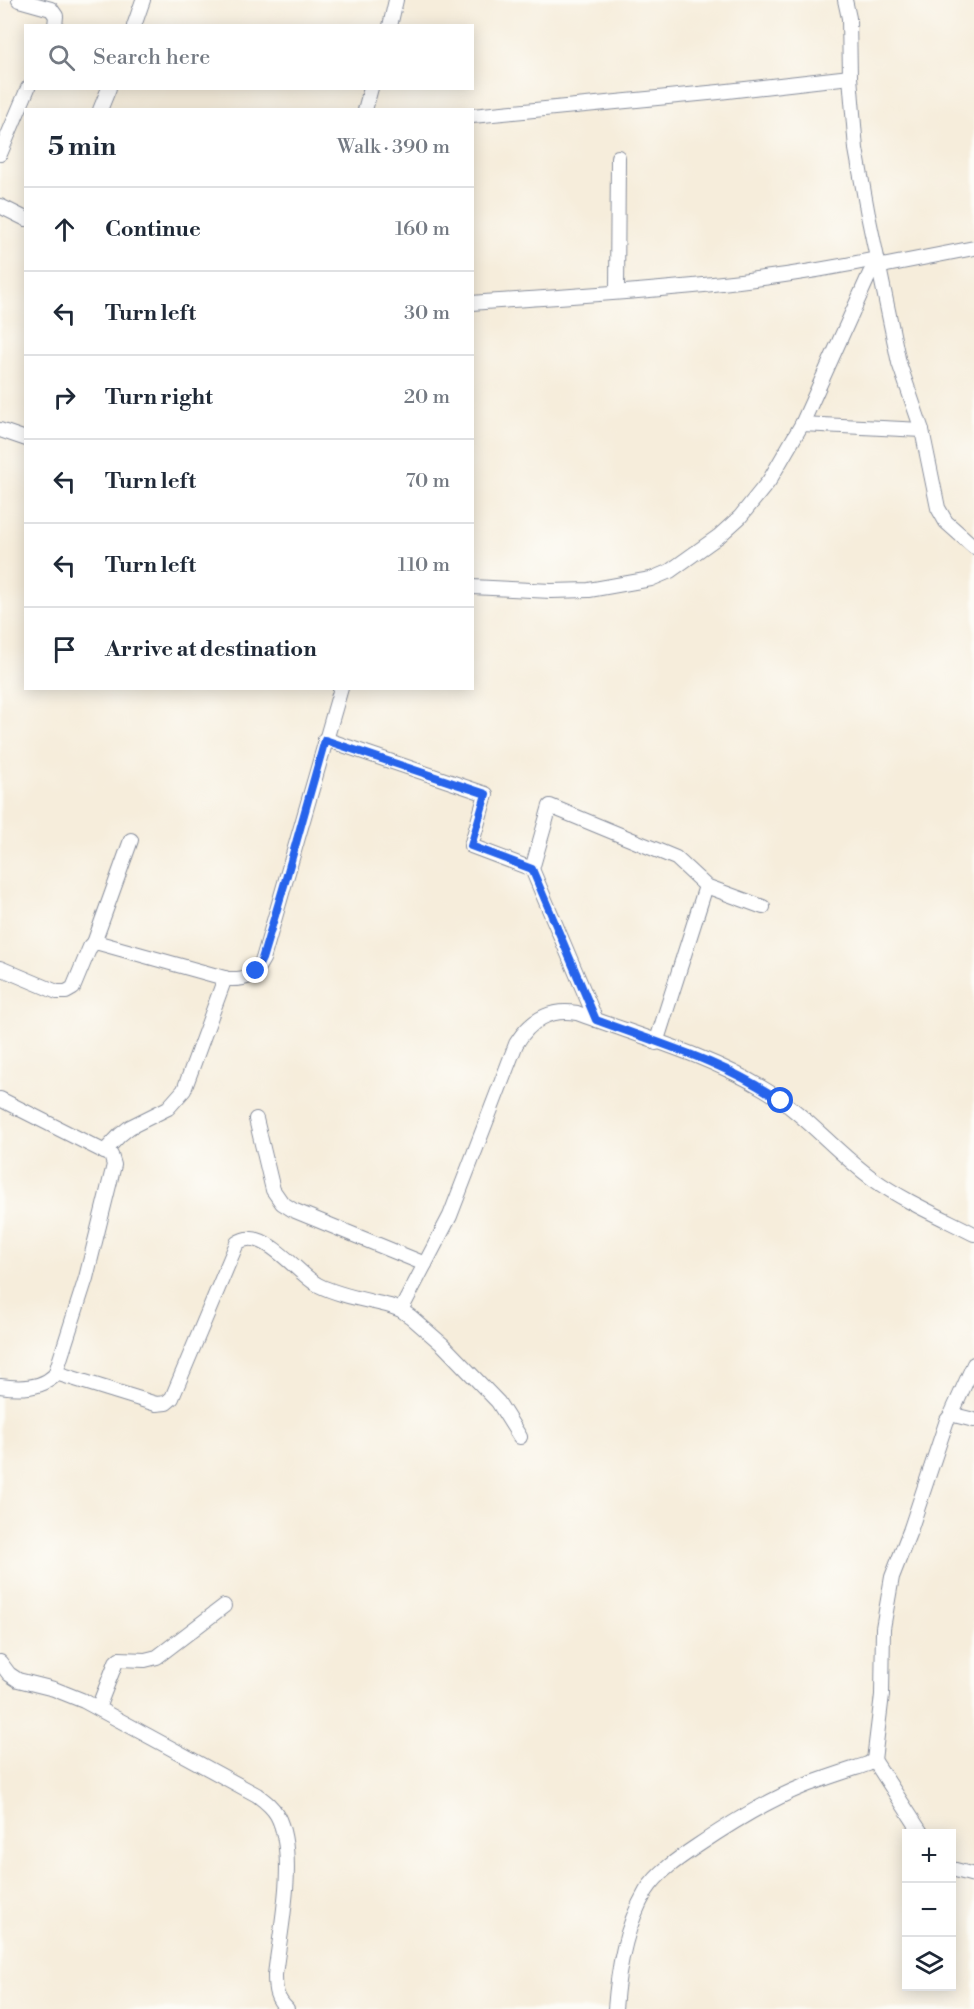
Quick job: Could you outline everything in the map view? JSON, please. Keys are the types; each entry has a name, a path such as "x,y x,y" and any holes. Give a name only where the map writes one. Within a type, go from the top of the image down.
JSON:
{"street":[{"path":"18,0 51,9 56,16 55,24"},
{"path":"135,24 143,0"},
{"path":"390,24 396,0"},
{"path":"845,0 849,18 849,78 856,149 899,363 922,430 938,508 941,515 974,547"},
{"path":"474,116 849,78"},
{"path":"0,154 27,90"},
{"path":"101,108 108,90"},
{"path":"366,108 370,90"},
{"path":"617,292 618,158"},
{"path":"0,206 24,218"},
{"path":"474,303 700,286 974,248"},
{"path":"474,587 551,591 589,590 651,579 670,571 706,546 740,517 769,481 802,424 866,279 878,263"},
{"path":"802,424 922,430"},
{"path":"0,429 24,438"},
{"path":"94,943 106,944 225,978 246,979 256,971 262,959 340,690"},
{"path":"325,740 486,794 471,846 532,869"},
{"path":"596,1020 532,869 550,806 676,858 706,886 764,906"},
{"path":"0,968 57,992 66,992 73,988 90,947 94,943 131,840"},
{"path":"656,1042 706,886"},
{"path":"105,1152 130,1127 168,1108 183,1090 225,978"},
{"path":"401,1310 450,1216 516,1044 524,1030 533,1022 543,1016 566,1011 704,1060 766,1090 873,1179 974,1234"},
{"path":"0,1100 111,1155 114,1165 86,1278 56,1372 47,1383 37,1386 0,1386"},
{"path":"256,1119 270,1182 277,1198 282,1203 425,1263"},
{"path":"56,1372 156,1404 172,1398 237,1243 247,1238 254,1238 278,1251 302,1274 320,1286 401,1310 443,1345 498,1402 520,1437"},
{"path":"919,1829 874,1760 882,1695 883,1628 892,1577 910,1531 940,1436 974,1364"},
{"path":"951,1415 974,1420"},
{"path":"98,1708 119,1659 145,1660 157,1657 224,1606"},
{"path":"0,1662 9,1674 18,1680 65,1693 98,1708 257,1795 276,1812 285,1837 287,1878 275,1989 276,1996 287,2009"},
{"path":"615,2009 618,1974 627,1935 647,1890 655,1880 682,1856 753,1810 803,1786 874,1760"},
{"path":"956,1870 974,1875"}],"route":[{"path":"256,971 262,959 285,882 325,740 486,794 471,846 532,869 596,1020 704,1060 766,1090 781,1101"}]}
